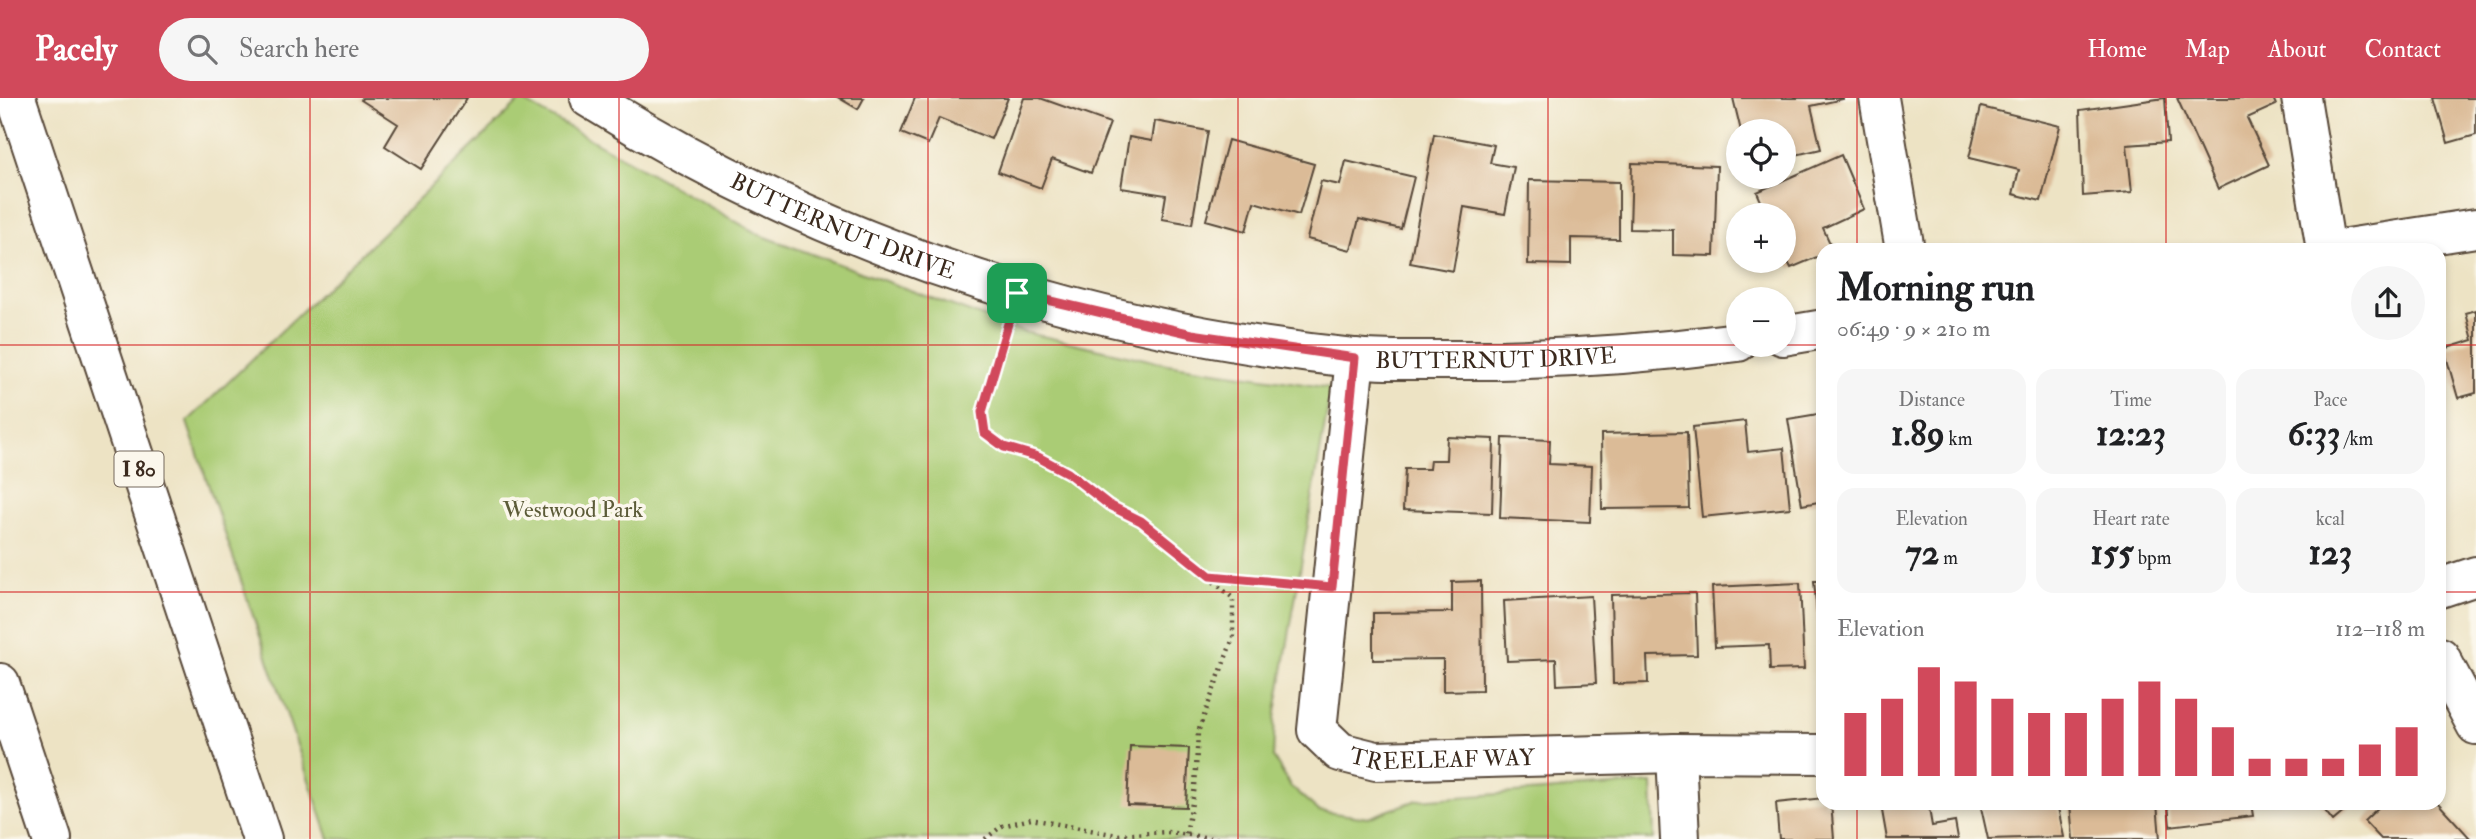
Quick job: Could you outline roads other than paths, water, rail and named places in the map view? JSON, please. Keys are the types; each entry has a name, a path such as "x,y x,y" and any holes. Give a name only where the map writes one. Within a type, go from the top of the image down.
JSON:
{"main road":[{"name":"I 80","path":"16,98 261,839"},
{"name":"BUTTERNUT DRIVE","path":"589,98 644,132 760,194 854,237 1017,293 1192,334 1355,358 1551,359 1629,356 1726,344"},
{"path":"1879,98 1904,243"},
{"path":"2301,98 2325,243"},
{"path":"2379,243 2476,228"},
{"path":"1796,334 1816,330"},
{"name":"TREELEAF WAY","path":"1355,358 1317,730 1340,752 1376,761 1676,753 1816,754"},
{"path":"2446,586 2476,576"},
{"path":"2446,668 2476,725"},
{"path":"0,683 52,839"},
{"path":"1676,753 1680,839"}],"park label":[{"name":"Westwood Park","path":"573,509"}]}
